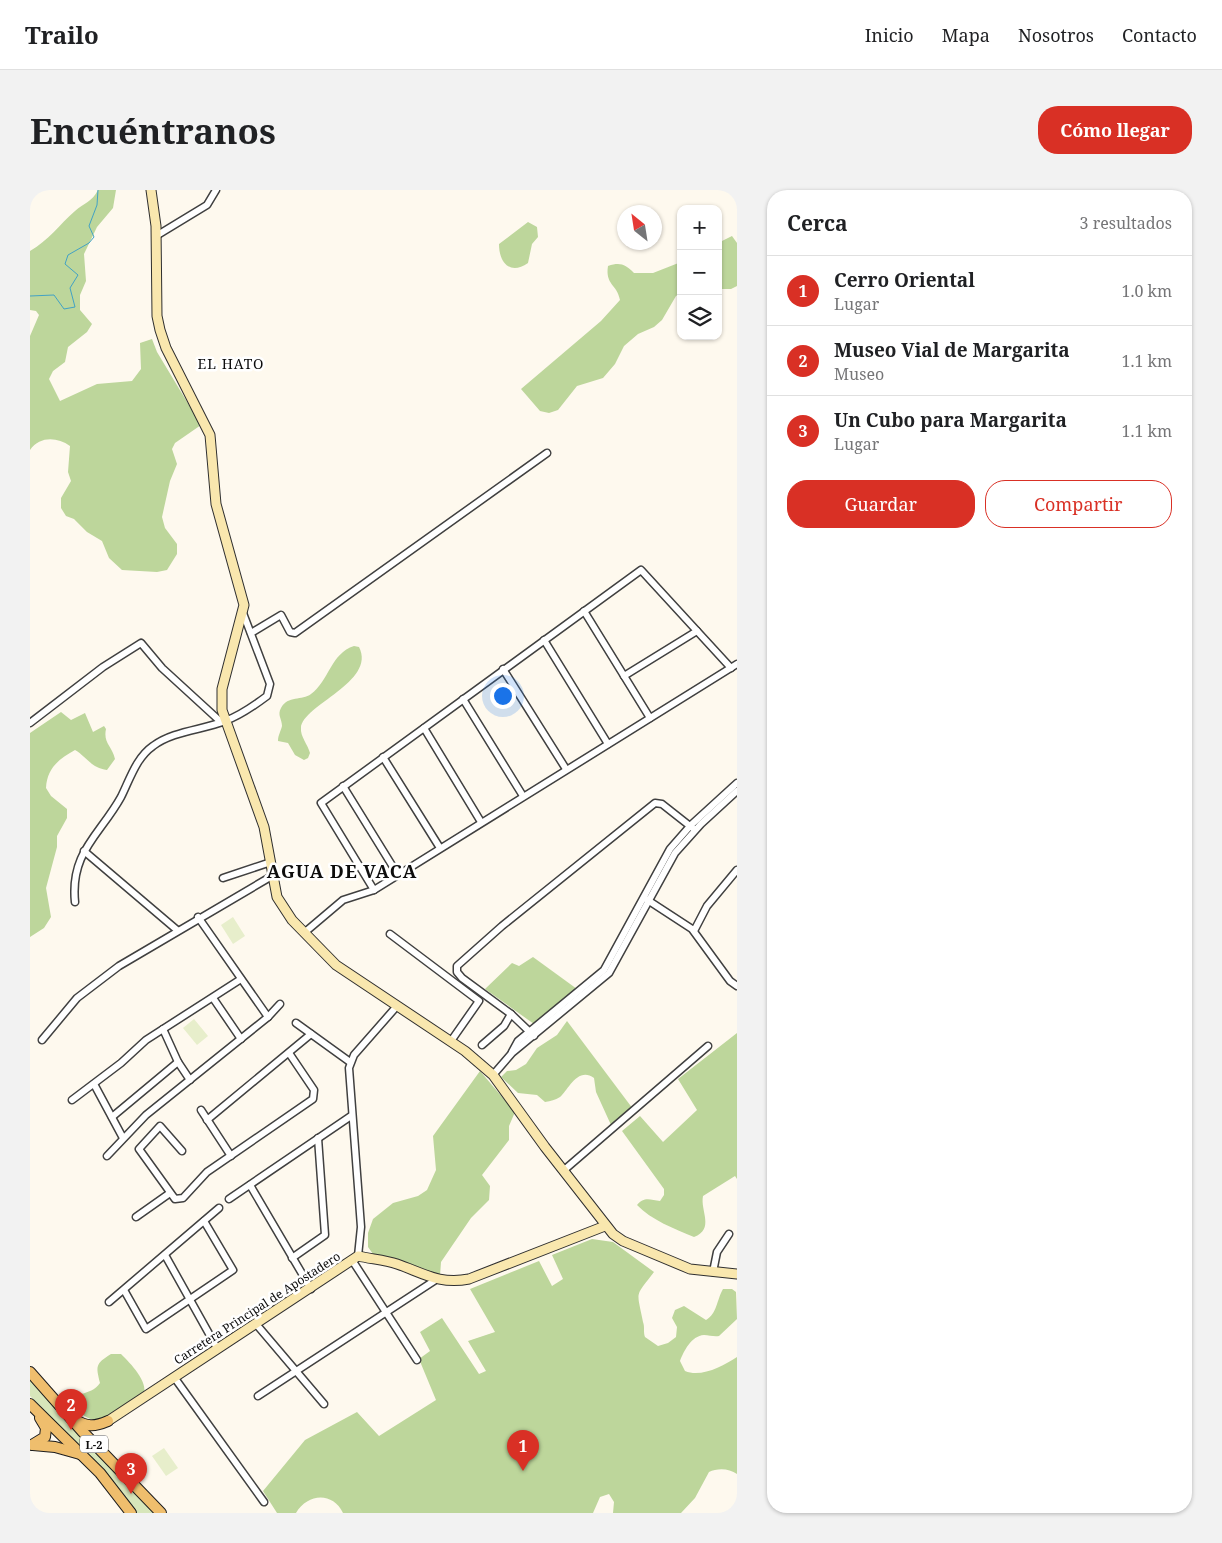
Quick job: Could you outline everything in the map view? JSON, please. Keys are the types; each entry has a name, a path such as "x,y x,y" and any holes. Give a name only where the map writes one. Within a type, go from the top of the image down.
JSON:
{"main road":[{"name":"L-2","path":"30,1372 62,1410 161,1513"},
{"name":"L-2","path":"31,1405 100,1473 131,1513"},
{"path":"31,1405 46,1428 44,1439 31,1445"},
{"path":"62,1410 88,1426 98,1426 108,1421"},
{"path":"104,1454 96,1437 101,1427 108,1421"},
{"path":"31,1445 55,1447 82,1455"}],"street":[{"path":"75,902 74,887 77,870 84,851 120,798 135,766 144,754 153,745 167,738 223,722 263,699 270,691 270,684 243,613 241,592 216,504 210,435 166,348 160,330 157,316 156,236 151,190"},
{"path":"156,236 207,205 216,190"},
{"path":"251,633 281,615 290,632 295,633 547,453"},
{"path":"304,933 343,900 374,890 734,666 697,631 641,570 320,803 374,890"},
{"path":"584,611 650,718"},
{"path":"243,613 222,689 223,722 264,827 272,876 280,904 304,933 336,965 451,1041 493,1075 605,1226 623,1241 690,1269 737,1274"},
{"path":"624,676 697,631"},
{"path":"544,640 608,744"},
{"path":"30,723 103,666 141,644 162,668 223,722"},
{"path":"504,669 566,769"},
{"path":"463,699 523,796"},
{"path":"424,728 481,822"},
{"path":"383,757 440,848"},
{"path":"493,1075 512,1053 518,1041 532,1033 604,970 646,899 670,849 737,783"},
{"path":"343,786 398,875"},
{"path":"693,827 737,791"},
{"path":"532,1033 511,1014 459,975 456,969 459,964 509,920 655,804 662,804 693,827"},
{"path":"84,851 177,930"},
{"path":"223,878 271,862"},
{"path":"694,931 707,906 737,870"},
{"path":"42,1040 77,998 92,985 140,951 272,876"},
{"path":"646,899 694,931 730,982 737,986"},
{"path":"198,917 268,1017"},
{"path":"390,934 479,1001 451,1041"},
{"path":"72,1100 146,1040 241,979"},
{"path":"212,998 241,1039"},
{"path":"107,1156 146,1115 268,1017 280,1004"},
{"path":"397,1006 350,1062 348,1080 361,1227 355,1258 386,1313 417,1360"},
{"path":"482,1045 504,1026 511,1014"},
{"path":"296,1023 350,1062"},
{"path":"163,1029 178,1062 190,1080"},
{"path":"208,1120 311,1034"},
{"path":"563,1171 708,1046"},
{"path":"182,1151 160,1126 139,1149 175,1199 183,1198 208,1172 314,1097 312,1086 289,1053"},
{"path":"112,1117 178,1062"},
{"path":"94,1084 112,1117 114,1126 123,1138"},
{"path":"201,1110 231,1156"},
{"path":"229,1199 351,1116"},
{"path":"292,1258 325,1235 318,1138"},
{"path":"250,1185 310,1289"},
{"path":"136,1217 170,1193"},
{"path":"109,1302 219,1208"},
{"path":"124,1290 146,1330 233,1270 204,1221"},
{"name":"Carretera Principal de Apostadero","path":"108,1421 355,1258 394,1264 436,1279 453,1282 468,1279 605,1226"},
{"path":"713,1272 717,1252 729,1234"},
{"path":"164,1255 217,1348"},
{"path":"258,1396 436,1279"},
{"path":"256,1324 324,1404"},
{"path":"174,1377 264,1502"}],"green space":[{"path":"98,190 116,190 113,208 97,227 84,254 86,281 80,295 80,310 92,324 87,332 68,347 65,362 53,371 49,379 60,401 97,384 132,381 141,369 140,343 152,339 157,352 201,425 175,443 172,449 177,464 170,481 162,517 165,528 177,544 177,554 167,570 157,572 122,570 109,558 102,541 87,532 74,519 66,516 61,508 61,498 71,481 68,472 70,446 60,441 49,439 39,442 30,450 30,336 39,315 36,311 30,310 30,251 43,242 75,211 90,200"},
{"path":"528,222 537,227 538,237 532,244 528,263 511,268 507,266 501,257 499,244"},
{"path":"732,236 737,243 737,286 731,289 722,289 722,241"},
{"path":"619,264 634,273 653,273 677,264 677,295 662,320 654,327 638,334 624,346 615,364 603,378 577,386 558,410 549,413 540,411 521,389 601,321 620,300 608,277 608,266"},
{"path":"354,646 359,647 362,660 358,671 349,682 305,719 301,728 310,753 308,758 304,760 295,755 288,743 278,741 282,726 280,710 287,701 311,694 322,682 340,655"},
{"path":"61,712 71,720 85,713 93,732 104,726 107,741 115,759 107,770 102,769 93,765 75,750 59,761 51,770 46,788 51,796 67,809 67,818 57,836 57,847 46,888 51,917 44,928 30,937 30,733"},
{"path":"233,917 245,936 233,944 221,925"},
{"path":"533,957 577,989 534,1024 485,989 512,963 519,966"},
{"path":"194,1019 208,1036 197,1045 183,1028"},
{"path":"567,1021 633,1109 611,1125 596,1092 594,1078 588,1075 583,1075 574,1080 560,1097 545,1102 537,1095 518,1093 501,1077 507,1071 516,1070 526,1064 537,1048 557,1035"},
{"path":"737,1033 737,1179 735,1176 703,1196 704,1229 694,1237 656,1220 637,1205 642,1200 660,1201 664,1195 664,1189 622,1131 640,1116 663,1142 697,1110 678,1079"},
{"path":"480,1071 515,1112 509,1126 509,1140 482,1175 490,1186 489,1200 471,1218 441,1262 440,1276 393,1258 373,1254 368,1247 368,1233 373,1219 393,1203 418,1196 427,1190 436,1170 433,1136"},
{"path":"592,1239 613,1242 654,1272 640,1291 639,1299 645,1337 658,1346 668,1343 676,1337 677,1327 672,1318 675,1310 684,1306 706,1320 715,1310 723,1289 732,1289 736,1292 737,1319 719,1336 704,1335 695,1338 686,1349 680,1361 685,1371 698,1373 719,1367 737,1357 737,1474 723,1469 709,1472 695,1498 681,1513 613,1513 614,1502 609,1494 600,1497 593,1513 343,1513 333,1501 327,1498 320,1498 307,1502 296,1513 277,1513 263,1491 305,1440 357,1412 379,1436 436,1400 419,1359 430,1351 420,1332 442,1318 479,1374 486,1371 468,1341 495,1332 470,1289 539,1261 552,1286 563,1279 552,1255"},
{"path":"111,1354 121,1354 134,1368 144,1384 144,1395 106,1419 88,1418 71,1401 97,1387 100,1383 99,1363"},
{"path":"30,1379 156,1513 135,1513 95,1462 30,1396"},
{"path":"164,1448 178,1468 166,1476 152,1456"}],"waterway":[{"path":"30,296 54,295 64,309 75,307 70,288 78,275 65,264 68,255 89,243 94,237 89,226 97,205 98,190"}],"place":[{"name":"Museo Vial de Margarita","path":"71,1430"},
{"name":"Cerro Oriental","path":"523,1471"},
{"name":"Un Cubo para Margarita","path":"131,1494"}],"district":[{"name":"EL HATO","path":"231,363"},
{"name":"AGUA DE VACA","path":"342,871"}]}
